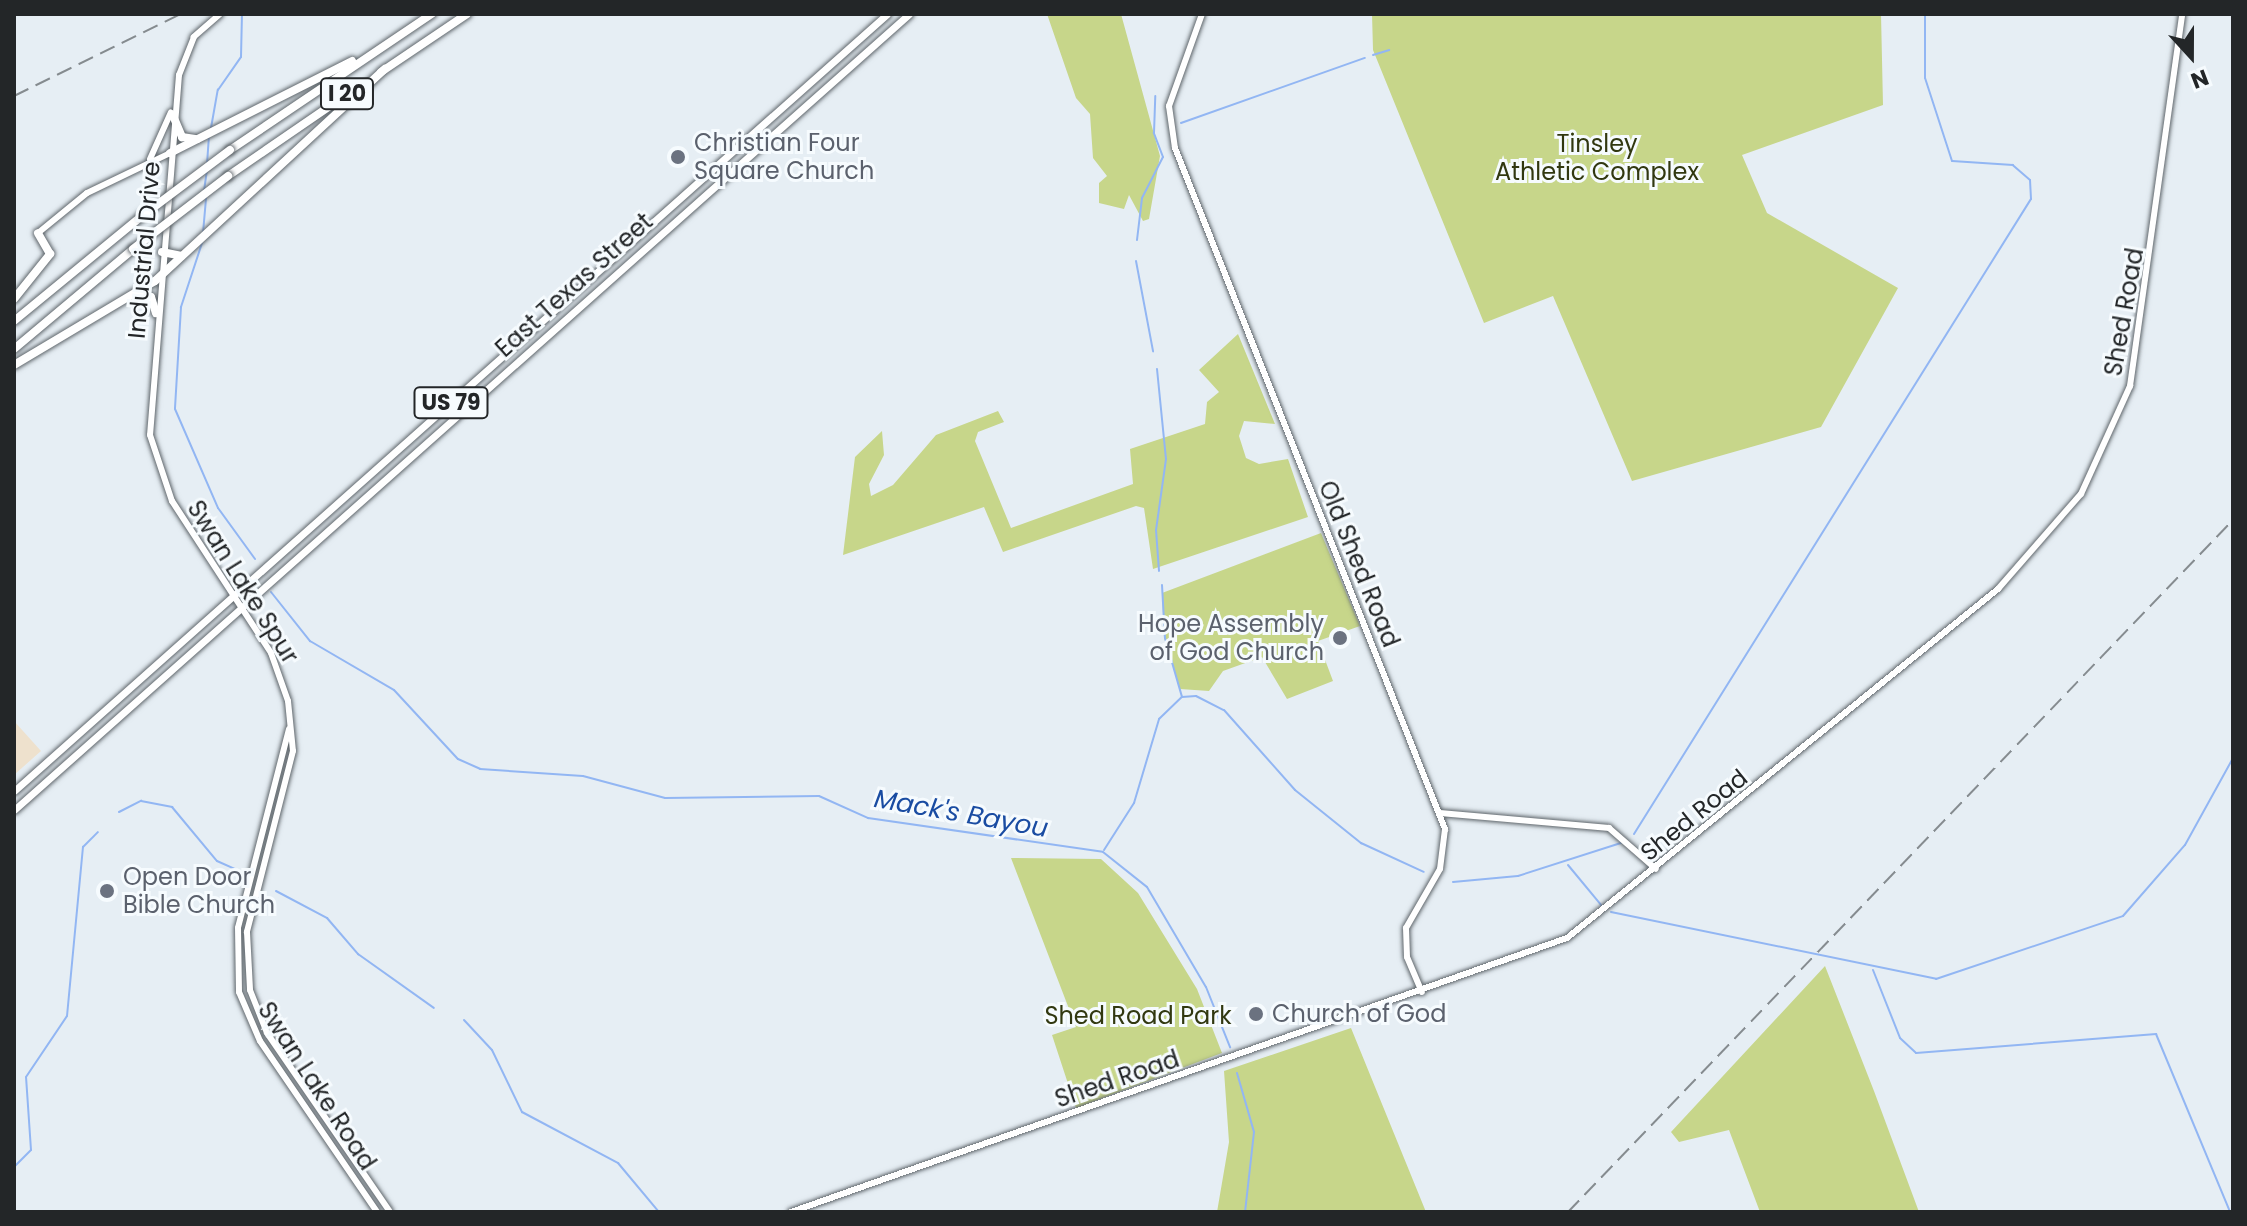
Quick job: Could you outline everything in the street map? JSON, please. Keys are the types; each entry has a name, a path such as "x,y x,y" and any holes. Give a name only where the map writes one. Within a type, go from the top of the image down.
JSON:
{"highway":[{"name":"I 20","path":"14,321 142,216 230,150 432,14"},
{"name":"I 20","path":"14,349 133,249 228,176 467,14"},
{"path":"170,153 385,44"},
{"path":"14,365 160,277 385,69"},
{"path":"174,118 182,137 195,140"},
{"path":"14,299 50,254 38,233"},
{"path":"162,252 182,256"},
{"path":"129,297 147,294 156,313"}],"main road":[{"name":"East Texas Street","path":"14,791 887,14"},
{"name":"East Texas Street","path":"14,810 909,14"}],"street":[{"name":"Industrial Drive","path":"172,501 149,423 170,153 176,93 188,46 220,14"},
{"name":"Old Shed Road","path":"1202,14 1169,106 1175,148 1440,813 1445,856 1406,928 1407,957 1422,992"},
{"name":"Shed Road","path":"791,1212 1422,992 1567,938 1998,589 2081,494 2117,424 2140,347 2182,14"},
{"path":"146,163 163,141 176,93"},
{"path":"38,233 78,198 170,153"},
{"name":"Swan Lake Spur","path":"172,501 281,676 289,729 288,777 247,932"},
{"name":"Swan Lake Spur","path":"238,928 289,729"},
{"path":"1440,813 1609,828 1656,869"},
{"name":"Swan Lake Road","path":"238,928 237,984 250,1024 377,1212"},
{"name":"Swan Lake Road","path":"247,932 248,979 264,1028 390,1212"}],"shaded area":[{"path":"14,721 41,751 14,775"}],"green space":[{"path":"1047,14 1121,14 1160,156 1149,219 1143,221 1129,195 1124,209 1099,203 1099,183 1107,176 1093,158 1090,114 1076,98"},
{"name":"Tinsley Athletic Complex","path":"1372,14 1881,14 1883,105 1742,155 1767,213 1898,288 1821,427 1632,481 1553,296 1484,323 1373,50"},
{"path":"1238,334 1275,424 1244,421 1239,436 1246,458 1259,464 1288,459 1308,517 1153,569 1144,508 1136,506 1003,552 984,507 843,555 855,457 882,431 884,455 869,484 871,496 893,485 936,435 998,411 1004,422 978,432 975,441 1011,528 1133,484 1130,449 1205,424 1207,402 1219,392 1199,370"},
{"path":"1321,533 1360,626 1318,641 1333,681 1287,699 1262,657 1223,671 1209,691 1180,689 1164,638 1162,593"},
{"name":"Shed Road Park","path":"1011,858 1101,859 1138,893 1197,989 1222,1053 1076,1108 1052,1035 1076,1027"},
{"path":"1825,966 1919,1212 1760,1212 1729,1130 1679,1142 1671,1132"},
{"path":"1351,1028 1426,1212 1217,1212 1229,1142 1224,1071"}],"waterway":[{"name":"Mack's Bayou","path":"211,128 218,90 241,57 242,14"},
{"path":"1634,834 2031,199 2030,180 2013,165 1952,161 1925,78 1925,14"},
{"path":"1373,55 1389,50"},
{"path":"1181,123 1365,58"},
{"path":"1137,240 1142,198 1163,157 1154,133 1155,96"},
{"name":"Mack's Bayou","path":"207,164 209,138"},
{"name":"Mack's Bayou","path":"204,191 207,170"},
{"name":"Mack's Bayou","path":"203,233 206,198"},
{"name":"Mack's Bayou","path":"203,240 181,307 175,409 218,508 255,559"},
{"path":"1136,261 1153,351"},
{"path":"1157,369 1166,459 1156,530 1159,571"},
{"path":"1162,585 1165,638 1182,697"},
{"name":"Mack's Bayou","path":"271,592 310,641 394,690 458,759 480,769 583,776 665,798 819,796 868,818 1103,852 1147,887 1206,987 1230,1047"},
{"path":"1104,850 1134,803 1159,719 1182,697 1196,696 1224,710 1295,790 1361,843 1424,872"},
{"path":"1611,912 1936,979 2123,916 2185,845 2233,758"},
{"name":"Mack's Bayou","path":"119,812 141,801 172,807 217,861 235,869"},
{"name":"Mack's Bayou","path":"14,1167 31,1150 26,1077 67,1016 83,847 98,832"},
{"path":"1453,882 1518,876 1621,843"},
{"path":"1568,865 1602,906"},
{"name":"Mack's Bayou","path":"276,891 327,918 358,954 434,1008"},
{"path":"1873,970 1900,1038 1916,1053 2156,1034 2230,1212"},
{"name":"Mack's Bayou","path":"464,1020 492,1050 522,1112 618,1163 659,1212"},
{"name":"Mack's Bayou","path":"1237,1073 1254,1132 1245,1212"}],"railway":[{"path":"14,96 181,14"},
{"path":"1568,1212 2233,520"}],"place":[{"name":"Christian Four Square Church","path":"678,157"},
{"name":"Hope Assembly of God Church","path":"1340,638"},
{"name":"Open Door Bible Church","path":"107,891"},
{"name":"Church of God","path":"1256,1014"}]}
